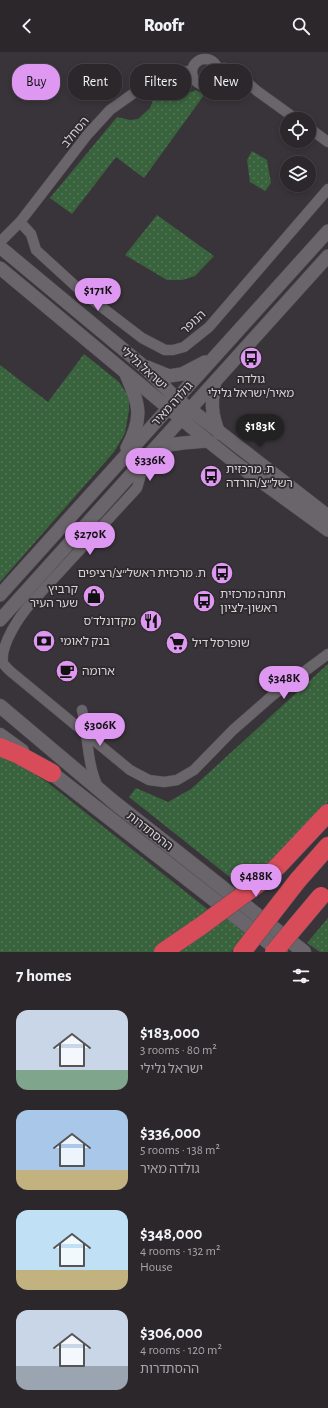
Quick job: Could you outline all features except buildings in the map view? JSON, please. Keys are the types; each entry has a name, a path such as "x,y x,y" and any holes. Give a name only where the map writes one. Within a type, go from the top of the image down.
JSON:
{"highway":[{"path":"0,746 52,774"},
{"path":"163,952 262,881 328,813"},
{"path":"242,952 298,880 328,846"},
{"path":"274,952 325,892"}],"main road":[{"name":"ההסתדרות","path":"0,706 99,791 304,952"},
{"name":"ההסתדרות","path":"0,735 281,952"}],"street":[{"path":"199,84 192,76 195,63 202,59 206,59 214,64"},
{"name":"הסחלב","path":"0,242 20,222 88,134 110,110 162,74 192,71"},
{"path":"252,87 286,112"},
{"path":"316,133 328,142"},
{"name":"הנופר","path":"20,222 31,234 36,250 82,292 142,338 166,350 173,350 184,347 209,327 328,189"},
{"name":"גולדה מאיר","path":"0,595 328,231"},
{"name":"ישראל גלילי","path":"0,247 142,365 177,399 328,516"},
{"name":"גולדה מאיר","path":"2,618 328,256"},
{"name":"ישראל גלילי","path":"0,268 208,441 265,485 328,530"},
{"path":"142,365 169,376 188,372 214,358"},
{"path":"118,464 133,437 139,412 126,372"},
{"path":"215,382 212,399 214,420 219,433"},
{"path":"155,448 187,442 208,441"},
{"path":"146,458 137,488 31,603 6,635 1,650 3,663 20,680 130,770 149,780 164,782 177,780 194,770 233,730 273,695 328,654"},
{"path":"2,618 31,603"},
{"path":"82,710 92,775 99,791"}],"green space":[{"path":"196,90 199,92 199,100 200,100 144,178 116,157 72,214 50,198 117,117 130,120 138,119 150,108 153,100 191,100 191,92"},
{"path":"252,151 267,160 271,183 265,191 250,182 247,160"},
{"path":"157,215 214,256 195,276 182,280 167,280 125,255"},
{"path":"84,354 119,382 129,397 129,410 125,433 114,452 0,582 0,365 48,402"},
{"path":"328,664 328,802 265,869 241,886 129,797 136,788 168,802 191,789"},
{"path":"0,756 26,769 47,782 211,912 153,952 0,952"},
{"path":"228,918 248,934 231,952 179,952"},
{"path":"328,918 328,952 320,952 307,943"}],"place":[{"name":"גולדה מאיר/ישראל גלילי","path":"251,358"},
{"name":"ת. מרכזית רשל״צ/הורדה","path":"211,476"},
{"name":"ת. מרכזית ראשל״צ/רציפים","path":"222,573"},
{"name":"קרביץ שער העיר","path":"94,596"},
{"name":"תחנה מרכזית ראשון-לציון","path":"204,601"},
{"name":"מקדונלד'ס","path":"151,621"},
{"name":"בנק לאומי","path":"44,641"},
{"name":"שופרסל דיל","path":"177,643"},
{"name":"ארומה","path":"67,671"}]}
